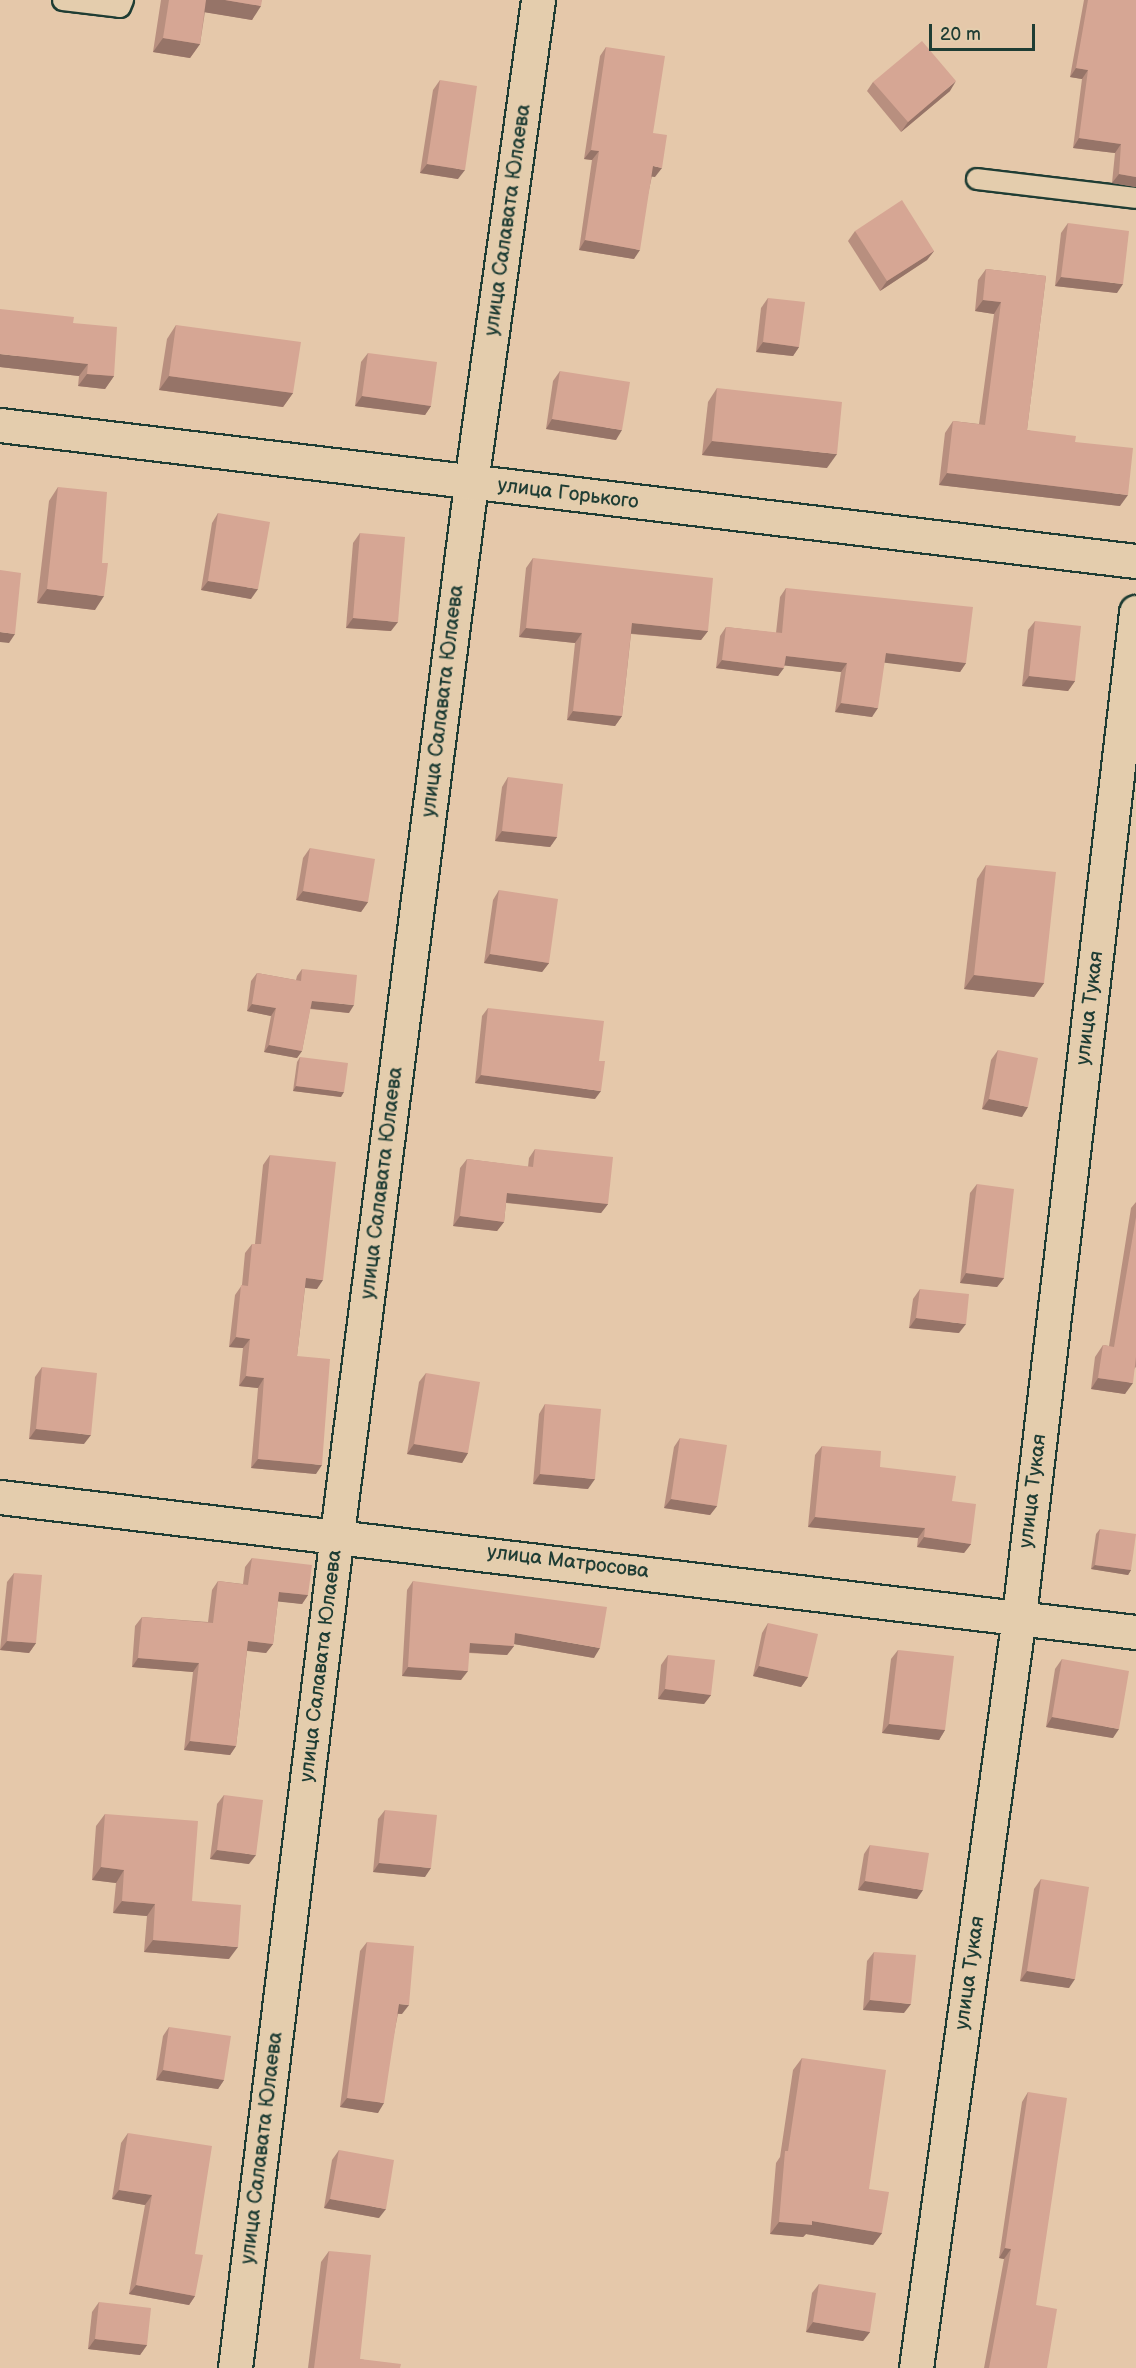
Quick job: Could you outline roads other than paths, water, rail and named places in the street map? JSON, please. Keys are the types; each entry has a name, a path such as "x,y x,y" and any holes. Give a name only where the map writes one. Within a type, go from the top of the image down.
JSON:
{"street":[{"name":"улица Салавата Юлаева","path":"236,2368 337,1534 471,483 538,0"},
{"name":"улица Горького","path":"0,425 1136,561"},
{"name":"улица Тукая","path":"916,2368 1019,1616 1136,612"},
{"name":"улица Матросова","path":"0,1497 337,1534 1136,1632"}],"lane":[{"path":"63,0 120,7 123,0"},
{"path":"977,178 1136,198"}]}
